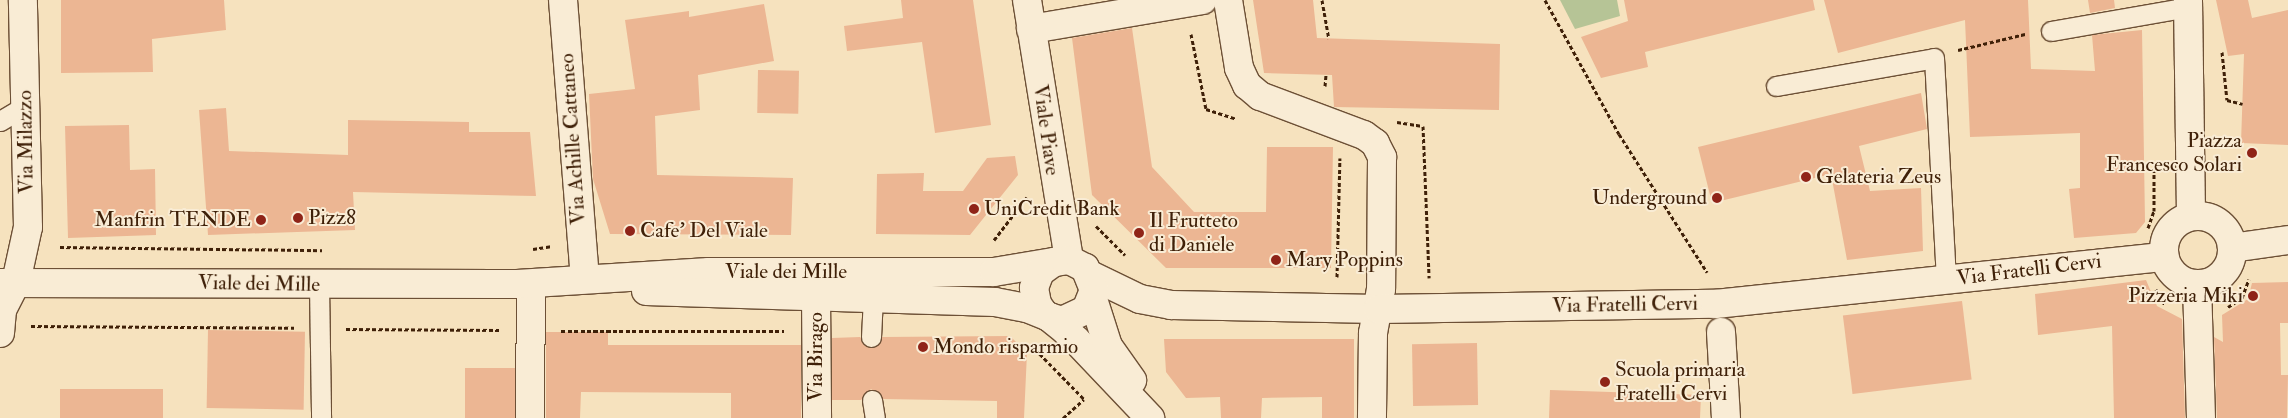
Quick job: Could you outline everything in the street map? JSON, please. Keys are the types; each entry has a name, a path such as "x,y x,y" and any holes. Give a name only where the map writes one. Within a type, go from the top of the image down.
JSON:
{"street":[{"name":"Via Milazzo","path":"0,333 2,310 8,282 28,227 23,0"},
{"name":"Via Achille Cattaneo","path":"563,0 580,240 585,279"},
{"name":"Viale Piave","path":"1027,0 1076,274 1108,346 1159,418"},
{"path":"1228,0 1239,68 1247,85 1260,96 1375,143 1382,157 1378,309 1373,333 1372,418"},
{"path":"1031,29 1193,2"},
{"path":"2188,4 2191,216"},
{"path":"2191,216 2217,222 2232,248 2226,269 2197,284 2176,276 2165,257 2171,229 2191,216"},
{"path":"2232,248 2288,240"},
{"name":"Via Fratelli Cervi","path":"1076,274 1140,299 1171,305 1378,309 1715,304 2165,257"},
{"name":"Viale dei Mille","path":"8,282 524,285 996,302 1049,317 1075,318 1076,274 994,272 709,272 585,279 524,285"},
{"path":"1076,274 1040,272 1034,288 1037,304 1150,418"},
{"path":"2197,284 2201,418"},
{"path":"524,285 530,418"},
{"name":"Via Birago","path":"816,296 817,418"},
{"path":"1721,332 1726,418"}],"lane":[{"path":"2051,31 2188,4"},
{"path":"1776,86 1934,58 1946,280"},
{"path":"0,121 25,106"},
{"path":"319,285 321,418"},
{"path":"871,337 874,297"},
{"path":"1715,304 1721,332"}],"path":[{"path":"1322,0 1329,38"},
{"path":"1545,0 1619,134 1706,270 1715,304"},
{"path":"1193,2 1206,109 1246,122"},
{"path":"1934,58 2051,31"},
{"path":"2220,43 2227,100 2243,104"},
{"path":"1327,279 1337,279 1340,147"},
{"path":"528,250 580,240"},
{"path":"60,247 330,250"},
{"path":"1063,418 1089,395"}],"green space":[{"path":"1560,0 1617,0 1620,16 1575,29"}],"building":[{"path":"61,0 224,0 226,30 152,39 153,72 61,73"},
{"path":"901,0 973,0 991,125 935,133 922,42 847,51 844,26 903,18"},
{"path":"1253,0 1313,0 1317,38 1500,44 1499,110 1334,107 1332,75 1264,73"},
{"path":"1624,0 1813,0 1815,10 1645,52 1648,67 1601,78 1581,37 1628,21"},
{"path":"1824,0 2028,0 2031,69 2095,71 2092,35 2142,30 2145,222 2136,233 2074,238 2069,189 2080,188 2080,133 1970,137 1965,20 1838,53"},
{"path":"2088,0 2114,0 2115,8 2090,13"},
{"path":"2216,0 2248,0 2252,18 2288,10 2288,145 2241,143 2244,54 2228,56"},
{"path":"764,4 774,61 698,75 700,110 655,116 657,175 793,178 791,235 610,234 593,179 589,94 635,89 625,20 689,11 689,17"},
{"path":"1132,28 1152,167 1194,212 1266,212 1267,147 1333,147 1331,268 1166,268 1092,195 1072,38"},
{"path":"758,70 799,71 798,114 757,113"},
{"path":"1921,93 1927,129 1859,146 1870,191 1921,188 1923,251 1847,260 1831,174 1712,203 1698,147"},
{"path":"226,108 229,151 348,155 348,120 469,122 469,132 530,132 536,196 353,192 355,230 208,235 199,110"},
{"path":"129,125 130,170 155,169 156,235 68,238 65,126"},
{"path":"1015,156 1018,175 970,235 876,234 877,174 924,173 923,191 963,191 987,158"},
{"path":"2146,280 2157,306 2182,319 2185,418 2114,418 2112,326 2038,335 2035,294"},
{"path":"2288,282 2288,323 2280,323 2281,375 2288,375 2287,418 2217,418 2214,337 2223,342 2222,315 2248,299 2252,283"},
{"path":"1962,301 1972,379 1853,394 1843,316"},
{"path":"208,330 305,332 304,410 207,408"},
{"path":"546,332 608,332 608,345 801,345 801,418 731,418 731,393 581,392 580,418 546,418"},
{"path":"1010,336 1027,353 1024,418 997,418 997,401 883,399 871,389 861,400 832,400 832,338 860,337 871,348 882,337"},
{"path":"1164,339 1354,339 1354,418 1322,418 1322,397 1262,398 1261,418 1221,418 1220,397 1186,398 1166,372"},
{"path":"1477,343 1478,405 1413,406 1412,344"},
{"path":"465,368 515,368 515,418 465,418"},
{"path":"60,389 163,389 163,418 60,418"},
{"path":"1550,390 1701,395 1700,418 1549,418"}],"place":[{"name":"Piazza Francesco Solari","path":"2252,153"},
{"name":"Gelateria Zeus","path":"1806,177"},
{"name":"Underground","path":"1717,198"},
{"name":"UniCredit Bank","path":"974,209"},
{"name":"Pizz8","path":"298,218"},
{"name":"Manfrin TENDE","path":"261,220"},
{"name":"Cafe' Del Viale","path":"630,231"},
{"name":"Il Frutteto di Daniele","path":"1139,233"},
{"name":"Mary Poppins","path":"1276,260"},
{"name":"Pizzeria Miki","path":"2253,296"},
{"name":"Mondo risparmio","path":"923,347"},
{"name":"Scuola primaria Fratelli Cervi","path":"1605,382"}]}
